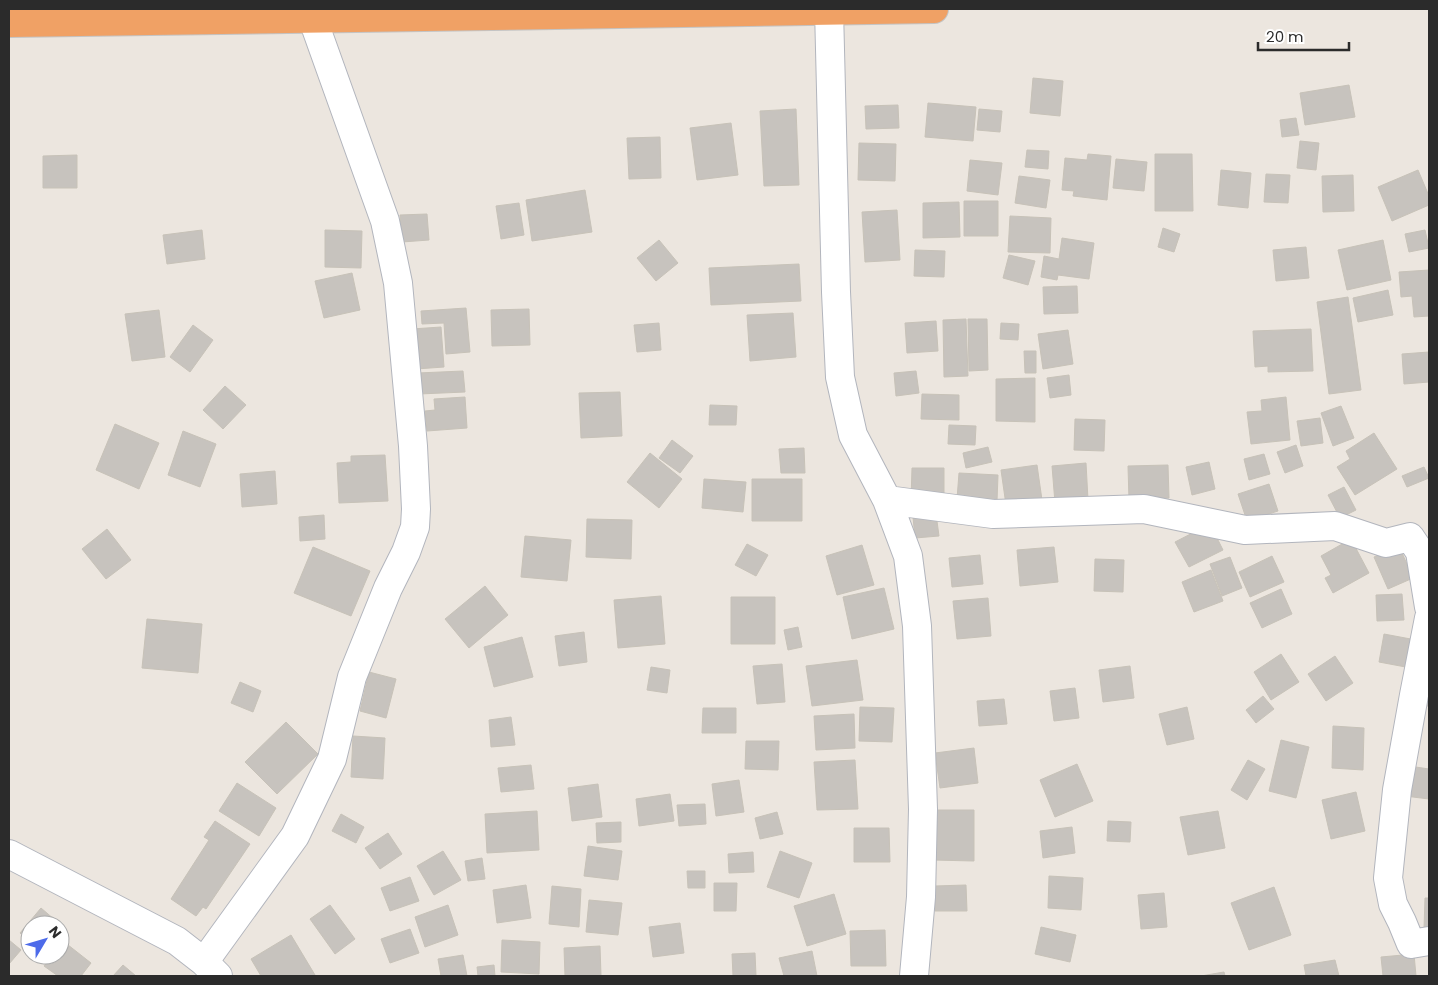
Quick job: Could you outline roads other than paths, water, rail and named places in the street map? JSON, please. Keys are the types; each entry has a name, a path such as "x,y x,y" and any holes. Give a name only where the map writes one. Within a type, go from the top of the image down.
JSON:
{"highway":[{"path":"9,23 934,9"}],"street":[{"path":"829,10 840,377 853,435 887,500 908,556 917,626 924,809 921,896 914,976"},
{"path":"9,854 170,938 211,969 295,836 332,759 352,677 388,588 406,552 415,527 416,509 398,282 385,221 312,17"},
{"path":"887,500 993,514 1144,509 1245,530 1335,526 1386,543 1410,537 1420,552 1429,607"},
{"path":"1429,618 1397,790 1388,878 1393,904 1411,944 1429,941"}]}
